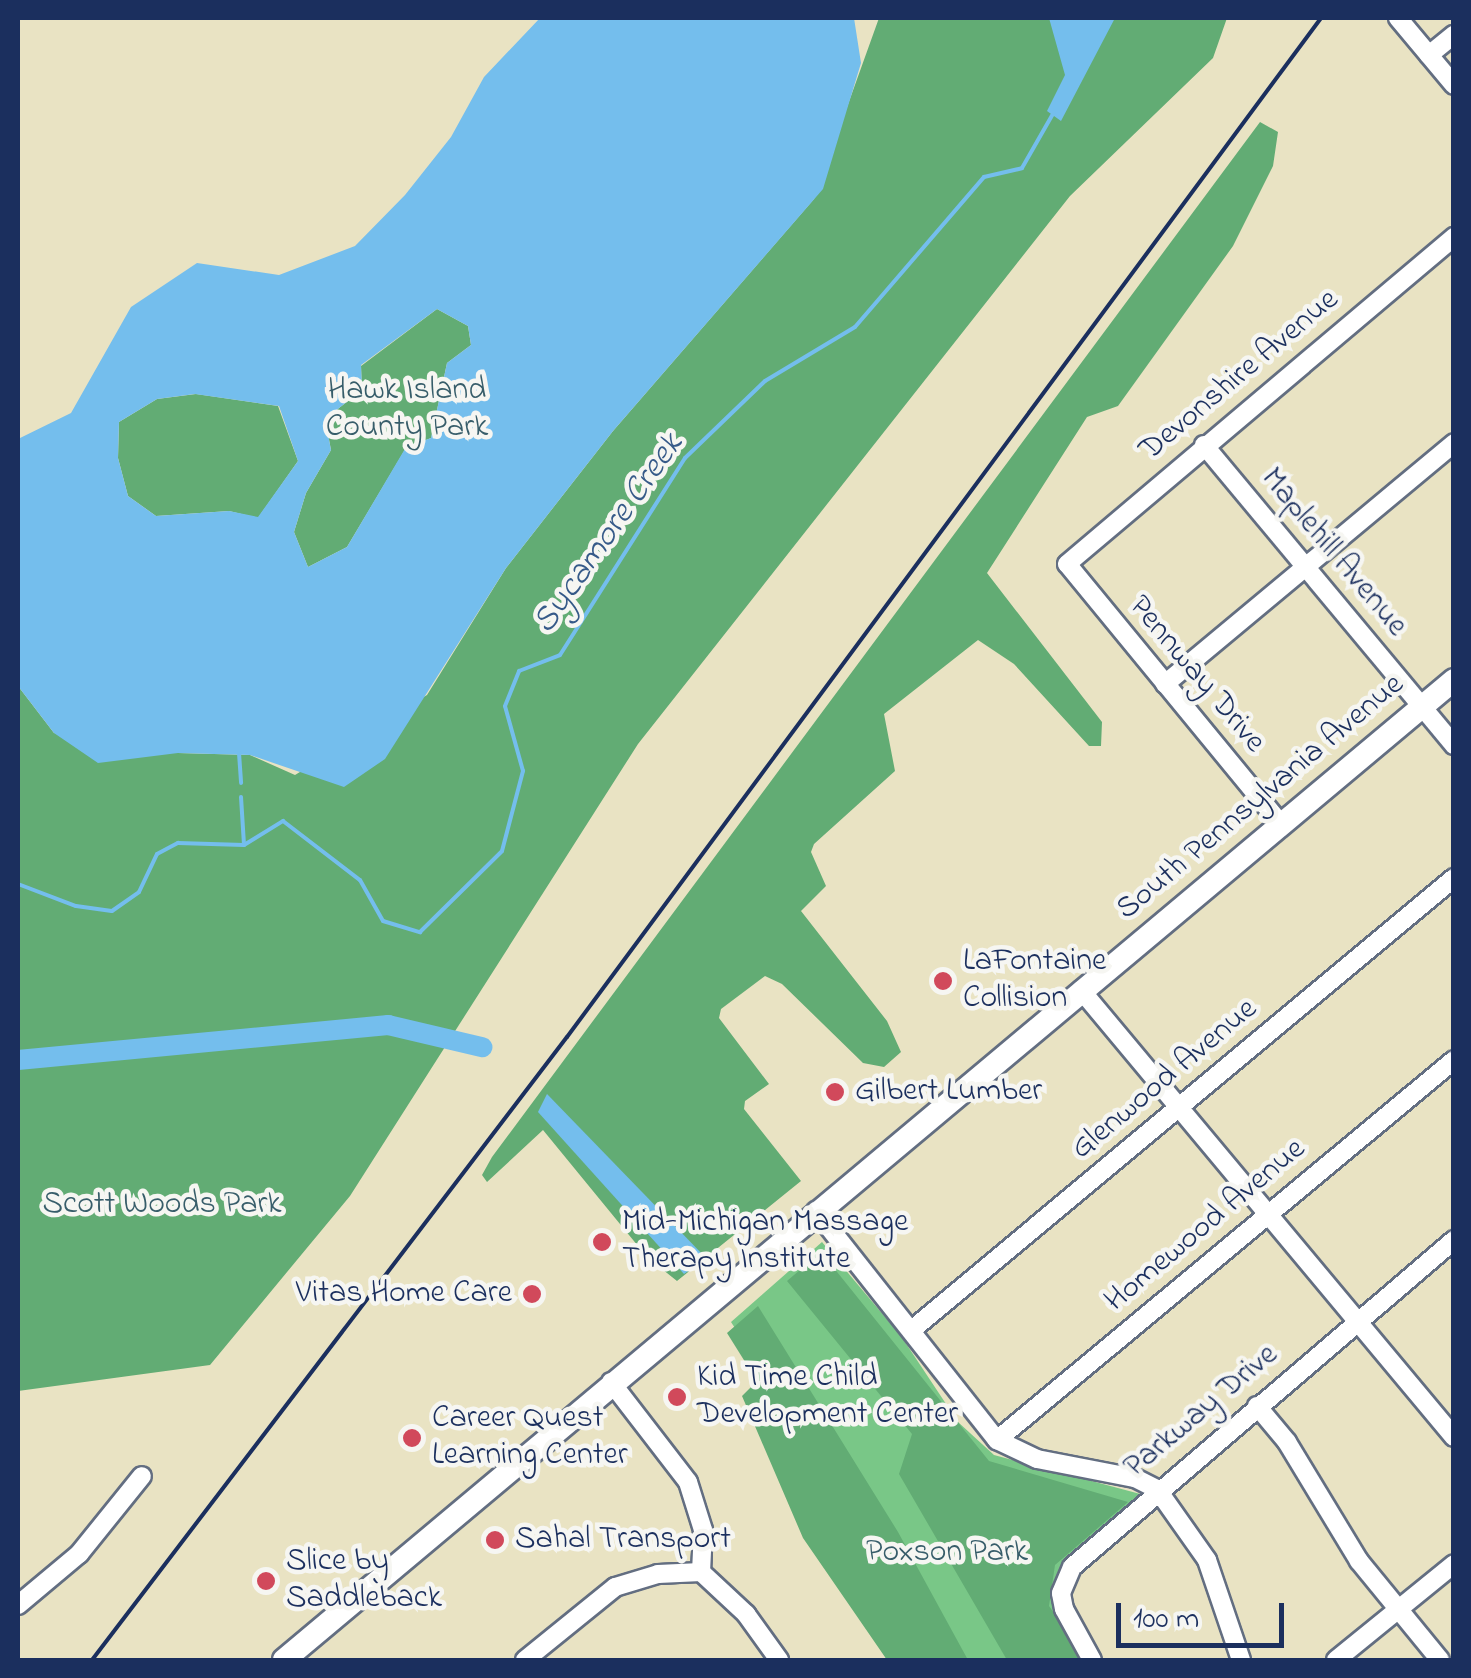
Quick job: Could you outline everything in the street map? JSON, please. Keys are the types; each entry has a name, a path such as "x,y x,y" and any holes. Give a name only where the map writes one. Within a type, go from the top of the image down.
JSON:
{"main road":[{"name":"South Pennsylvania Avenue","path":"284,1660 611,1382 1454,680"}],"street":[{"path":"1398,18 1454,86"},
{"path":"1429,55 1454,35"},
{"name":"Devonshire Avenue","path":"1067,564 1454,237"},
{"path":"1165,684 1454,443"},
{"name":"Maplehill Avenue","path":"1204,445 1454,744"},
{"name":"Pennway Drive","path":"1067,564 1280,823"},
{"name":"Glenwood Avenue","path":"914,1328 1454,878"},
{"path":"1081,990 1454,1438"},
{"name":"Homewood Avenue","path":"997,1440 1454,1060"},
{"path":"816,1211 914,1328 960,1400 997,1440 1037,1459 1136,1478 1157,1489 1207,1560 1242,1660"},
{"name":"Parkway Drive","path":"1092,1660 1064,1609 1064,1579 1157,1489 1454,1240"},
{"path":"611,1382 688,1482 703,1530 701,1572"},
{"path":"1257,1406 1397,1610 1440,1660"},
{"path":"18,1605 79,1554 142,1476"},
{"path":"1336,1660 1454,1564"},
{"path":"525,1660 615,1587 658,1574 701,1572 730,1596 779,1660"}],"green space":[{"name":"Scott Woods Park","path":"879,18 1227,18 1213,58 1070,196 638,744 350,1196 210,1365 18,1391 18,686 54,733 178,753 250,755 295,775 427,695 506,568 613,431 814,199"},
{"path":"1260,122 1278,132 1273,166 1233,246 1118,406 1087,417 987,573 1102,722 1101,746 1089,746 1014,664 978,640 884,714 895,771 814,844 811,852 826,886 801,911 887,1021 901,1052 884,1067 863,1063 782,984 765,976 721,1009 719,1018 769,1084 745,1101 744,1109 801,1181 677,1281 647,1257 543,1130 487,1182 482,1175 492,1157"},
{"name":"Hawk Island County Park","path":"437,309 468,326 471,345 447,363 431,438 406,448 347,547 308,567 294,532 306,493 331,450 325,419 362,390 361,366"},
{"path":"196,394 278,406 298,461 258,518 229,511 156,516 128,496 118,458 119,422 157,399"},
{"name":"Poxson Park","path":"822,1242 901,1336 958,1422 994,1455 1144,1495 1057,1590 1089,1660 892,1660 768,1379 731,1322"},
{"path":"821,1252 989,1461 1128,1502 1055,1565 1049,1606 1088,1660 1007,1660 899,1474 912,1434 787,1281"},
{"path":"758,1306 898,1532 968,1660 887,1660 803,1538 742,1396 757,1381 727,1333"}],"water":[{"path":"540,18 854,18 861,63 823,189 613,431 506,568 385,759 344,787 250,755 178,753 98,763 54,733 18,686 18,439 71,413 131,307 197,263 279,275 355,246 405,195 451,137 484,77","holes":["437,309 468,326 471,345 447,363 431,438 406,447 347,547 308,567 294,532 306,493 331,450 325,419 362,390 361,365","195,394 279,406 298,461 258,517 229,511 156,516 128,496 118,458 119,422 157,399"]},
{"path":"1049,18 1115,18 1061,121 1047,111 1065,75"},
{"path":"547,1094 706,1258 684,1274 538,1112"}],"waterway":[{"name":"Sycamore Creek","path":"18,884 76,906 112,911 139,892 157,854 178,843 244,845 283,821 360,880 383,921 420,932 502,851 523,771 505,706 519,671 560,655 685,458 765,381 855,327 984,177 1022,168 1054,112"},
{"path":"239,753 241,783"},
{"path":"241,797 244,845"},
{"path":"18,1060 388,1025 482,1047"}],"railway":[{"path":"92,1660 567,1037 1321,18"}],"place":[{"name":"LaFontaine Collision","path":"943,981"},
{"name":"Gilbert Lumber","path":"835,1092"},
{"name":"Mid-Michigan Massage Therapy Institute","path":"602,1242"},
{"name":"Vitas Home Care","path":"532,1294"},
{"name":"Kid Time Child Development Center","path":"677,1397"},
{"name":"Career Quest Learning Center","path":"412,1438"},
{"name":"Sahal Transport","path":"495,1540"},
{"name":"Slice by Saddleback","path":"266,1581"}]}
